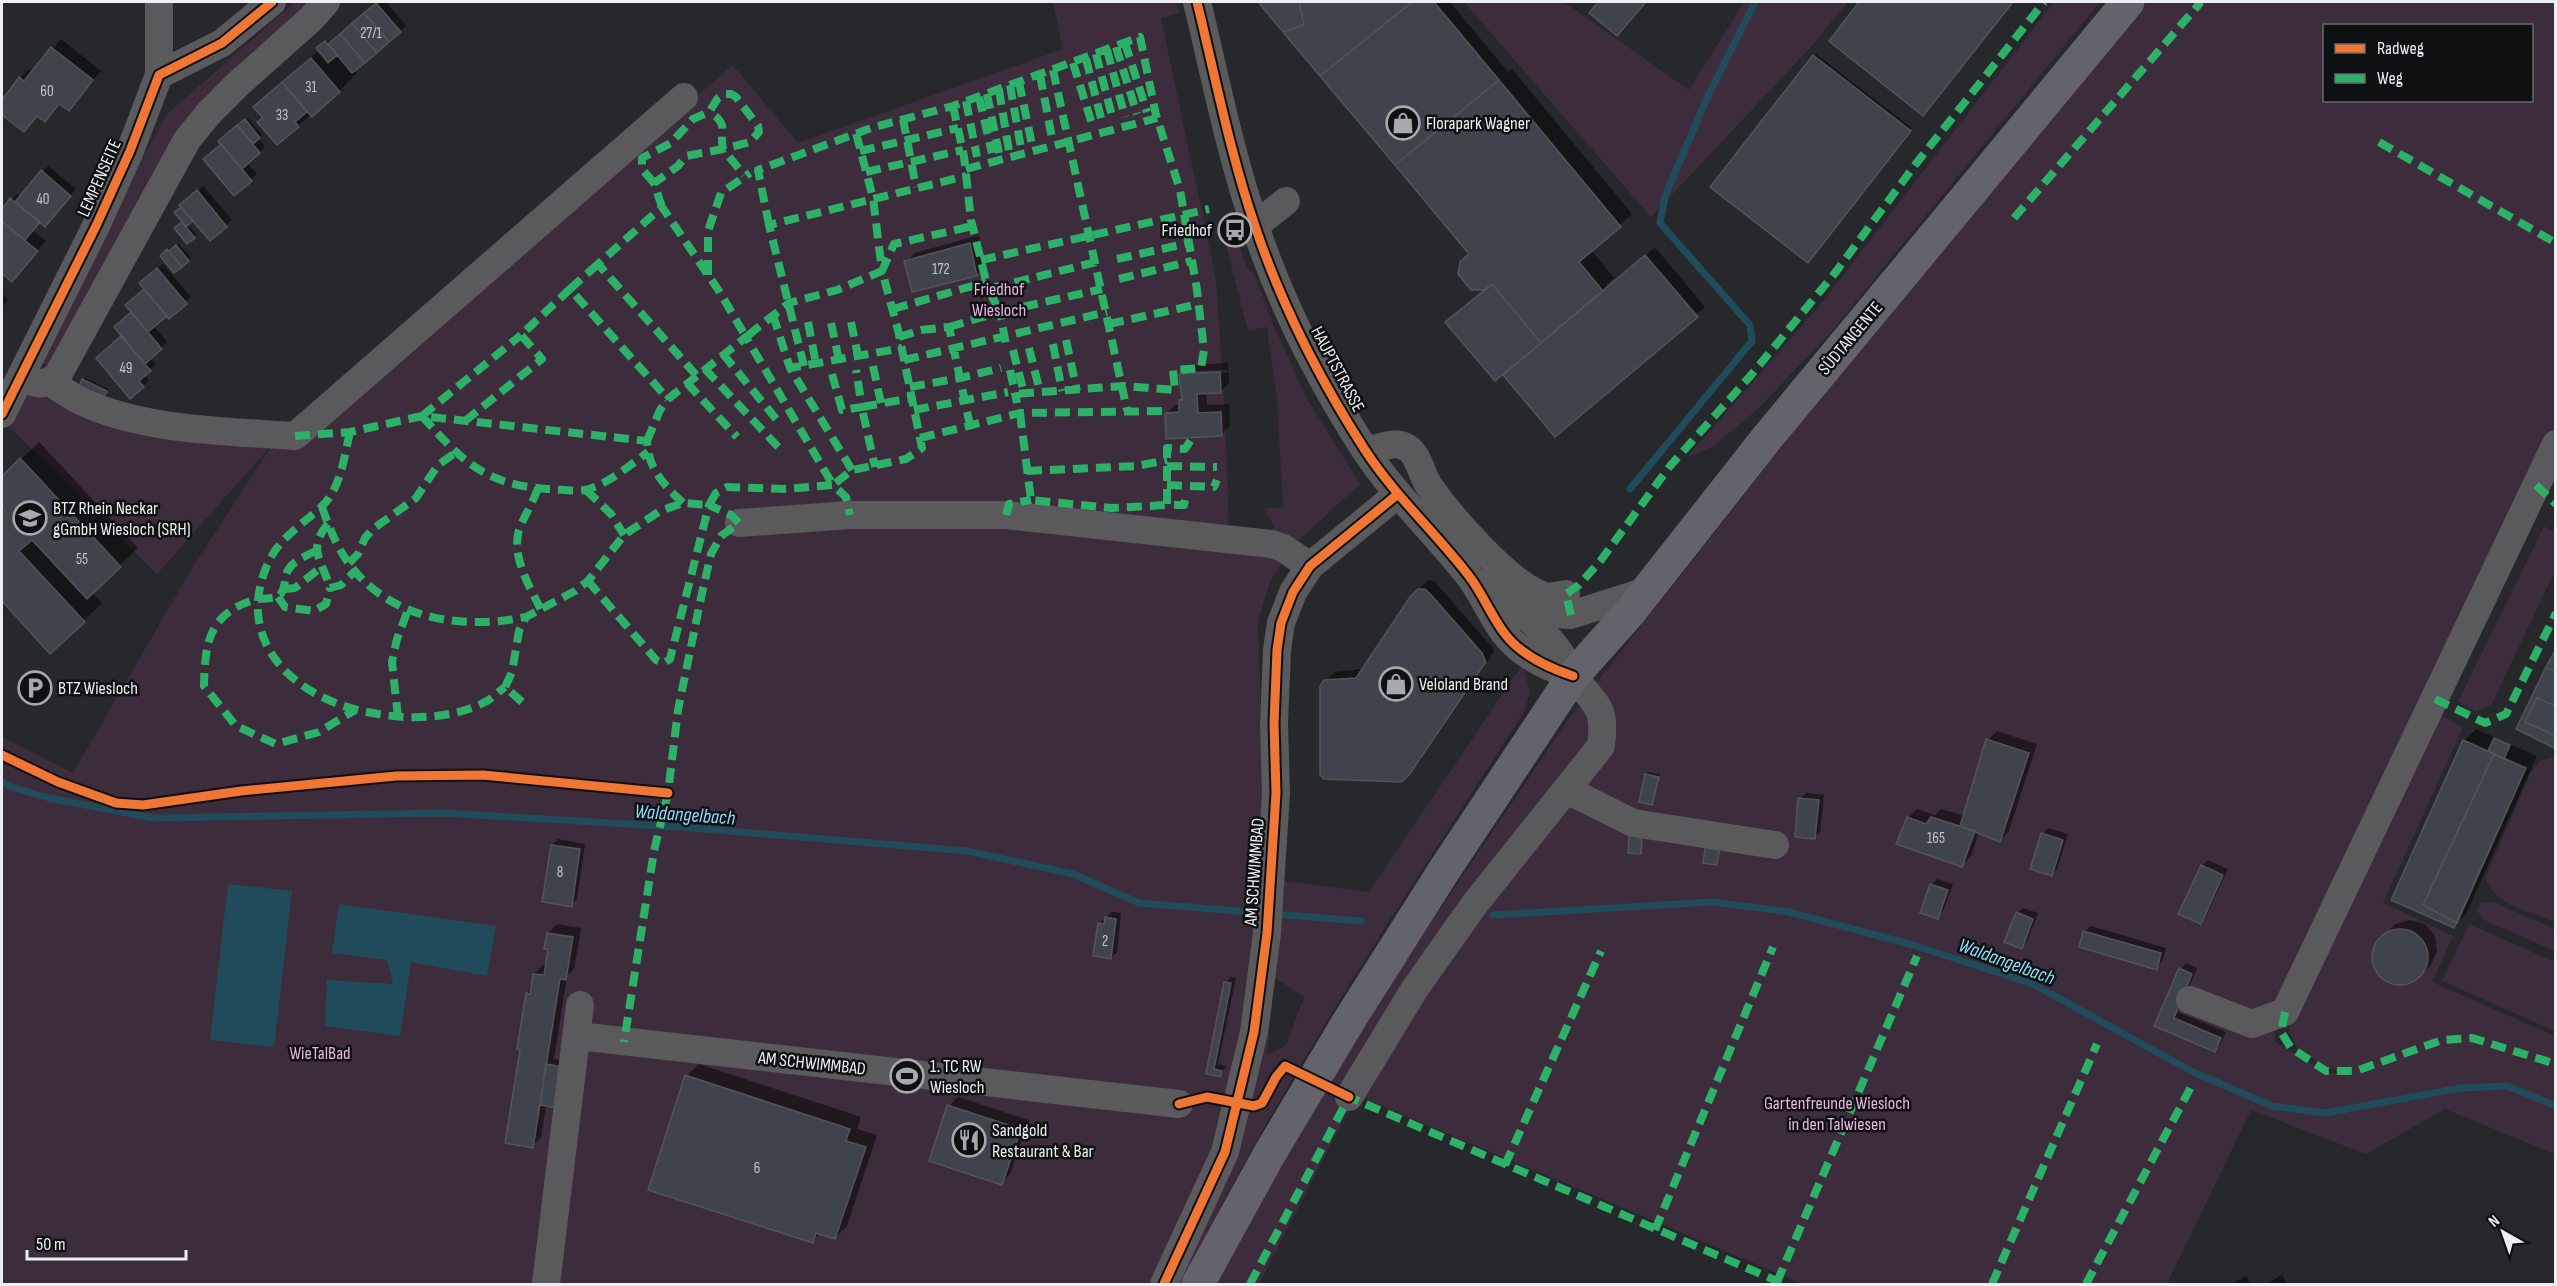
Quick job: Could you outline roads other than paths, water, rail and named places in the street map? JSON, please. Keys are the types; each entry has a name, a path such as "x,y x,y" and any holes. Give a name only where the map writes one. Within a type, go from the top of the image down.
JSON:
{"main road":[{"name":"SÜDTANGENTE","path":"1198,1284 1270,1153 1350,1019 1443,872 1573,676 1646,591 1767,438 2128,2"}],"street":[{"path":"159,2 159,75 222,43 272,2"},
{"path":"20,378 38,384 50,382 58,375 187,140 209,113 312,18 326,2"},
{"name":"HAUPTSTRASSE","path":"1197,2 1230,141 1255,226 1281,295 1314,363 1366,451 1398,494 1470,577 1505,635 1543,666 1573,676"},
{"name":"LEMPENSEITE","path":"2,414 96,226 130,151 159,75"},
{"path":"50,382 81,401 130,419 295,436 684,97"},
{"path":"1255,226 1286,201"},
{"path":"1366,451 1397,444 1406,446 1413,454 1427,483 1446,508 1508,574 1525,587 1546,597 1566,594"},
{"path":"2190,1000 2252,1024 2285,1012 2556,444"},
{"name":"AM SCHWIMMBAD","path":"1164,1284 1225,1152 1254,1032 1267,933 1276,793 1277,651 1281,622 1293,592 1310,566 1398,494"},
{"path":"738,523 850,515 1006,515 1272,544 1283,548 1310,566"},
{"name":"HAUPTSTRASSE","path":"1470,577 1526,613 1556,647 1573,676"},
{"path":"1526,613 1571,615 1646,591"},
{"path":"1348,1097 1414,990 1474,905 1601,746 1603,725 1598,704 1573,676"},
{"path":"1567,790 1633,823 1775,845"},
{"path":"546,1284 580,1005"},
{"name":"AM SCHWIMMBAD","path":"578,1036 1179,1104"}],"water":[{"path":"228,884 292,891 274,1047 210,1040"},
{"path":"339,904 496,926 487,976 411,962 400,1036 325,1026 327,980 393,984 387,960 332,953"}],"waterway":[{"path":"1630,489 1752,341 1750,325 1660,223 1665,196 1707,98 1755,2"},
{"name":"Waldangelbach","path":"2,782 11,787 49,798 153,818 446,813 693,828 967,851 1073,874 1139,903 1263,913"},
{"name":"Waldangelbach","path":"1493,915 1712,902 1789,912 1913,945 2033,984 2193,1072 2272,1106 2325,1113 2460,1088 2507,1086 2556,1106"},
{"name":"Waldangelbach","path":"1274,914 1361,921"}],"place":[{"name":"Florapark Wagner","path":"1403,123"},
{"name":"Friedhof","path":"1235,230"},
{"name":"BTZ Rhein Neckar gGmbH Wiesloch (SRH)","path":"30,518"},
{"name":"Veloland Brand","path":"1396,684"},
{"name":"BTZ Wiesloch","path":"35,688"},
{"name":"1. TC RW Wiesloch","path":"907,1076"},
{"name":"Sandgold Restaurant & Bar","path":"969,1140"}],"park label":[{"name":"Friedhof Wiesloch","path":"999,299"},
{"name":"WieTalBad","path":"320,1053"},
{"name":"Gartenfreunde Wiesloch in den Talwiesen","path":"1837,1113"}]}
